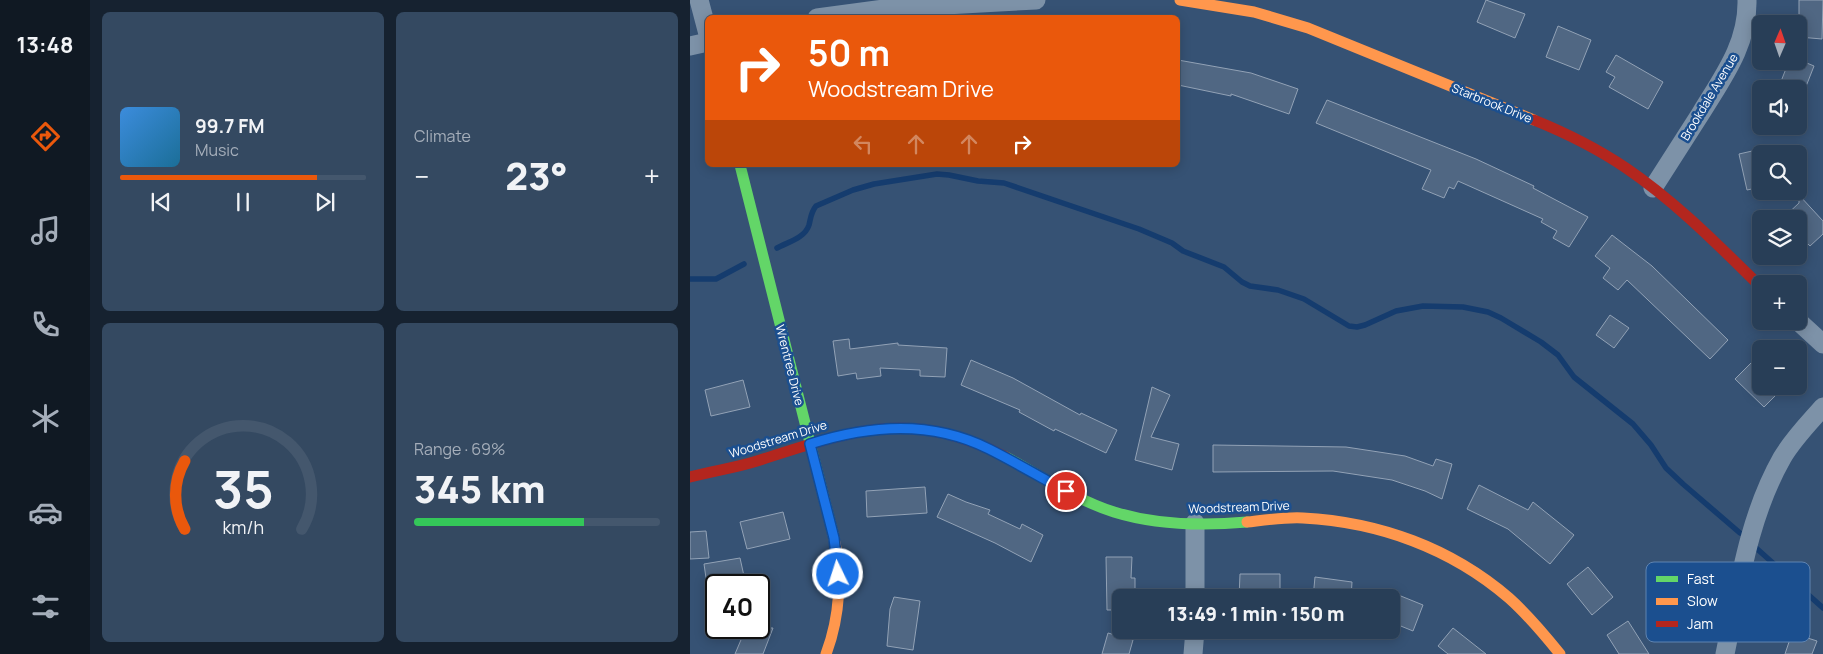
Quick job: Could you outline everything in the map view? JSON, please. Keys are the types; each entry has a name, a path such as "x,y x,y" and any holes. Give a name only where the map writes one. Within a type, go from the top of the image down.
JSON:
{"street":[{"path":"699,0 705,23"},
{"path":"840,15 892,8 1036,0"},
{"name":"Starbrook Drive","path":"1180,0 1254,12 1308,28 1549,126 1600,152 1653,188 1697,225 1752,278"},
{"name":"Brookdale Avenue","path":"1653,188 1731,64 1742,39 1747,12 1747,0"},
{"path":"690,46 705,43"},
{"name":"Wrentree Drive","path":"741,167 834,538 837,556 838,612 832,642 826,654"},
{"path":"1807,329 1823,344"},
{"path":"1744,562 1759,505 1783,456 1823,407"},
{"name":"Woodstream Drive","path":"690,477 736,467 838,435 902,428 939,432 988,448 1081,499 1115,512 1150,520 1220,524 1300,518 1321,519 1364,525 1392,532 1431,547 1454,559 1498,589 1525,612 1560,654"},
{"path":"1195,523 1195,589"},
{"path":"1194,654 1195,639"}],"building":[{"path":"1486,0 1525,14 1515,38 1477,22"},
{"path":"1799,0 1823,0 1822,39 1808,38 1808,15 1799,15"},
{"path":"1558,26 1591,40 1579,70 1546,57"},
{"path":"1616,55 1663,82 1648,109 1609,87 1615,77 1606,72"},
{"path":"1180,60 1251,73 1298,89 1289,114 1231,94 1231,96 1180,85"},
{"path":"1808,64 1814,66 1807,84 1807,80 1782,80 1785,70 1808,70"},
{"path":"1327,100 1476,159 1534,186 1533,188 1588,217 1569,247 1553,238 1557,231 1541,222 1543,219 1458,181 1454,189 1449,187 1444,198 1422,189 1431,170 1316,123"},
{"path":"1752,151 1752,189 1747,190 1739,154"},
{"path":"1799,200 1804,200 1823,221 1823,234 1810,246 1807,243 1807,210 1792,210 1799,203"},
{"path":"1612,235 1652,266 1728,340 1710,359 1627,280 1618,290 1603,278 1610,268 1595,256"},
{"path":"1610,315 1629,328 1614,348 1596,335"},
{"path":"849,339 850,349 898,343 898,345 947,348 945,377 920,376 920,370 880,368 881,376 857,379 856,373 838,376 833,341"},
{"path":"971,360 1013,378 1080,415 1081,413 1117,430 1106,453 1055,429 1054,431 1019,412 1020,410 961,385"},
{"path":"1752,362 1752,395 1776,395 1764,407 1735,379"},
{"path":"743,380 750,407 711,416 705,390"},
{"path":"1152,387 1170,395 1151,437 1179,444 1172,470 1135,460"},
{"path":"1213,445 1346,447 1405,456 1433,466 1436,459 1452,464 1442,499 1392,480 1333,471 1213,472"},
{"path":"1479,485 1528,510 1533,502 1574,535 1550,564 1508,529 1467,509"},
{"path":"925,487 927,513 867,517 866,491"},
{"path":"948,494 990,510 988,514 1020,529 1022,524 1043,535 1031,562 995,543 937,517"},
{"path":"783,512 790,539 747,549 740,522"},
{"path":"706,531 709,558 690,559 690,532"},
{"path":"1106,557 1132,557 1131,578 1135,578 1135,589 1112,589 1112,610 1107,610"},
{"path":"740,558 744,574 705,574 704,564"},
{"path":"1588,567 1613,597 1592,615 1567,584"},
{"path":"1240,574 1280,574 1280,589 1239,589"},
{"path":"1315,577 1352,582 1352,589 1314,589"},
{"path":"1400,596 1423,605 1413,631 1400,626"},
{"path":"894,597 920,601 913,650 887,646 890,609"},
{"path":"1628,621 1649,654 1619,654 1607,635"},
{"path":"1453,628 1486,654 1448,654 1438,646"},
{"path":"1108,633 1112,634 1112,639 1133,640 1129,654 1102,654"},
{"path":"741,639 769,639 763,654 735,654"},
{"path":"1810,639 1817,641 1812,654 1785,654 1789,642 1810,642"}],"waterway":[{"path":"777,248 804,233 816,206 853,190 874,184 937,174 949,175 978,181 1004,183 1139,229 1172,243 1183,251 1224,267 1250,286 1278,290 1304,299 1349,326 1365,325 1396,311 1423,306 1463,307 1488,312 1541,342 1558,355 1574,377 1633,424 1651,445 1666,468 1740,533"},
{"path":"690,279 716,279 744,264"},
{"path":"1755,547 1772,562"},
{"path":"1810,596 1823,608"}],"traffic: fast":[{"path":"741,167 833,534"},
{"path":"1006,457 1086,501 1114,512 1163,522 1214,524 1247,522"}],"traffic: slow":[{"path":"1180,0 1254,12 1308,28 1534,120"},
{"path":"1247,522 1289,518 1331,521 1359,525 1413,541 1463,565 1487,580 1523,611 1560,654"},
{"path":"826,654 837,610 839,579 833,534"}],"traffic: jam":[{"path":"1534,120 1593,148 1644,181 1696,224 1752,278"},
{"path":"690,477 749,463 852,433 881,429 910,428 940,432 972,442 1006,457"}],"route":[{"path":"838,574 834,538 810,444 856,431 892,428 939,432 988,448 1066,491"}]}
